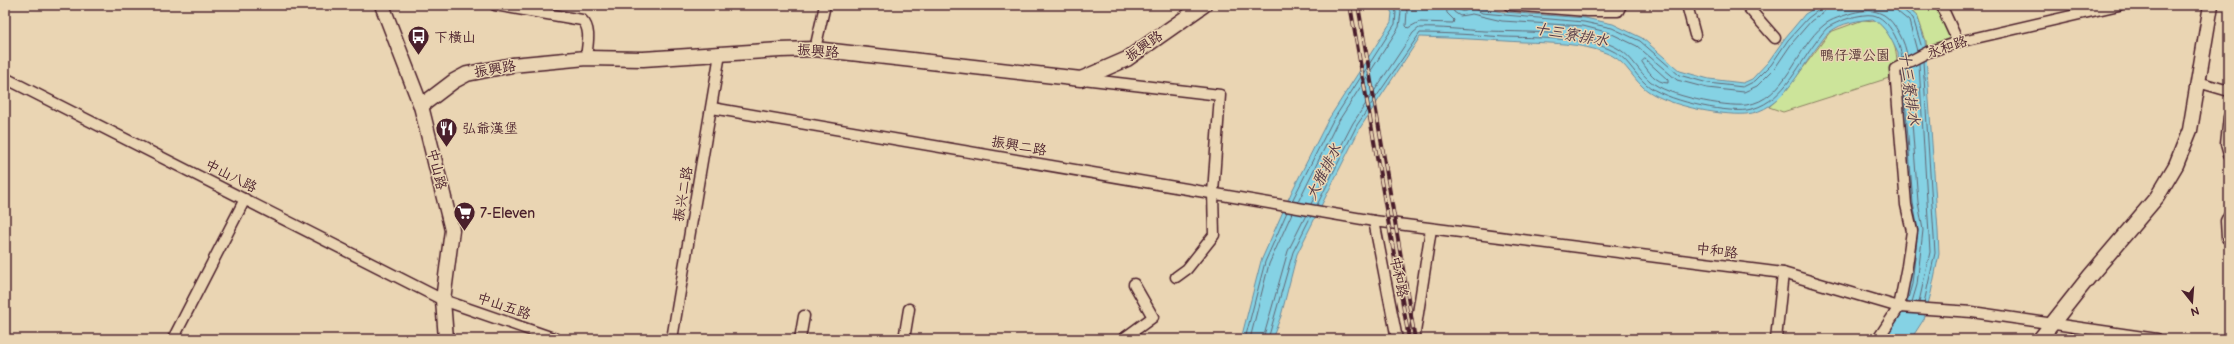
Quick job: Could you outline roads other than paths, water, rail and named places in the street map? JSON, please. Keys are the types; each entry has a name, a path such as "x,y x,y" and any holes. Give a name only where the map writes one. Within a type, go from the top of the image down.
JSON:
{"street":[{"name":"中山路","path":"382,5 421,106 452,230 443,300 446,339"},
{"path":"495,5 582,20 586,24 588,37 586,58"},
{"path":"815,49 825,5"},
{"name":"振興路","path":"421,106 454,81 467,74 512,65 586,58 643,59 815,49 1081,79 1127,59 1204,5"},
{"path":"1508,5 1587,11 1618,10 1621,5"},
{"path":"1687,5 1695,35"},
{"path":"1746,5 1775,38"},
{"path":"1941,5 1958,42"},
{"name":"永和路","path":"1900,307 1912,231 1906,204 1895,69 1928,52 1958,42 2119,5"},
{"path":"2040,339 2089,277 2157,197 2176,165 2190,130 2211,5"},
{"name":"振兴二路","path":"672,339 720,54"},
{"name":"中山八路","path":"5,78 443,300"},
{"path":"1081,79 1220,95 1213,193 1214,235 1186,269 1176,277"},
{"path":"2198,82 2229,91"},
{"name":"振興二路","path":"712,108 1321,212"},
{"path":"2229,117 2226,144 2229,155"},
{"path":"173,339 245,199"},
{"name":"中和路","path":"1321,212 1431,229 1783,273 1900,307 2053,323"},
{"path":"2229,215 2226,221 2227,238 2229,239"},
{"name":"中和路","path":"1374,221 1397,339"},
{"path":"1414,339 1431,229"},
{"path":"1776,339 1783,273"},
{"path":"1123,339 1153,317 1134,284"},
{"name":"中山五路","path":"443,300 556,339"},
{"path":"1878,339 1900,307"},
{"path":"904,339 909,308"},
{"path":"800,339 804,316"},
{"path":"2053,323 2157,339"}],"water":[{"path":"1387,5 1441,5 1466,7 1467,5 1503,12 1585,18 1613,24 1642,38 1680,71 1709,79 1743,83 1752,79 1768,62 1805,14 1820,5 1903,5 1917,16 1925,41 1938,231 1939,254 1924,319 1911,339 1882,339 1908,284 1909,203 1898,53 1885,30 1873,19 1845,24 1828,33 1780,97 1759,111 1746,114 1707,111 1677,104 1664,99 1643,87 1618,59 1606,53 1586,47 1555,43 1420,37 1360,128 1297,254 1281,316 1272,339 1241,339 1261,261 1292,191 1328,120 1391,22 1392,13"}],"railway":[{"path":"1350,5 1409,339"},
{"path":"1358,5 1415,339"}],"place":[{"name":"下橫山","path":"418,56"},
{"name":"弘爺漢堡","path":"446,148"},
{"name":"7-Eleven","path":"465,232"}],"water label":[{"name":"十三寮排水","path":"1571,35"},
{"name":"十三寮排水","path":"1909,88"},
{"name":"大雅排水","path":"1324,172"}],"park label":[{"name":"鴨仔潭公園","path":"1855,55"}]}
